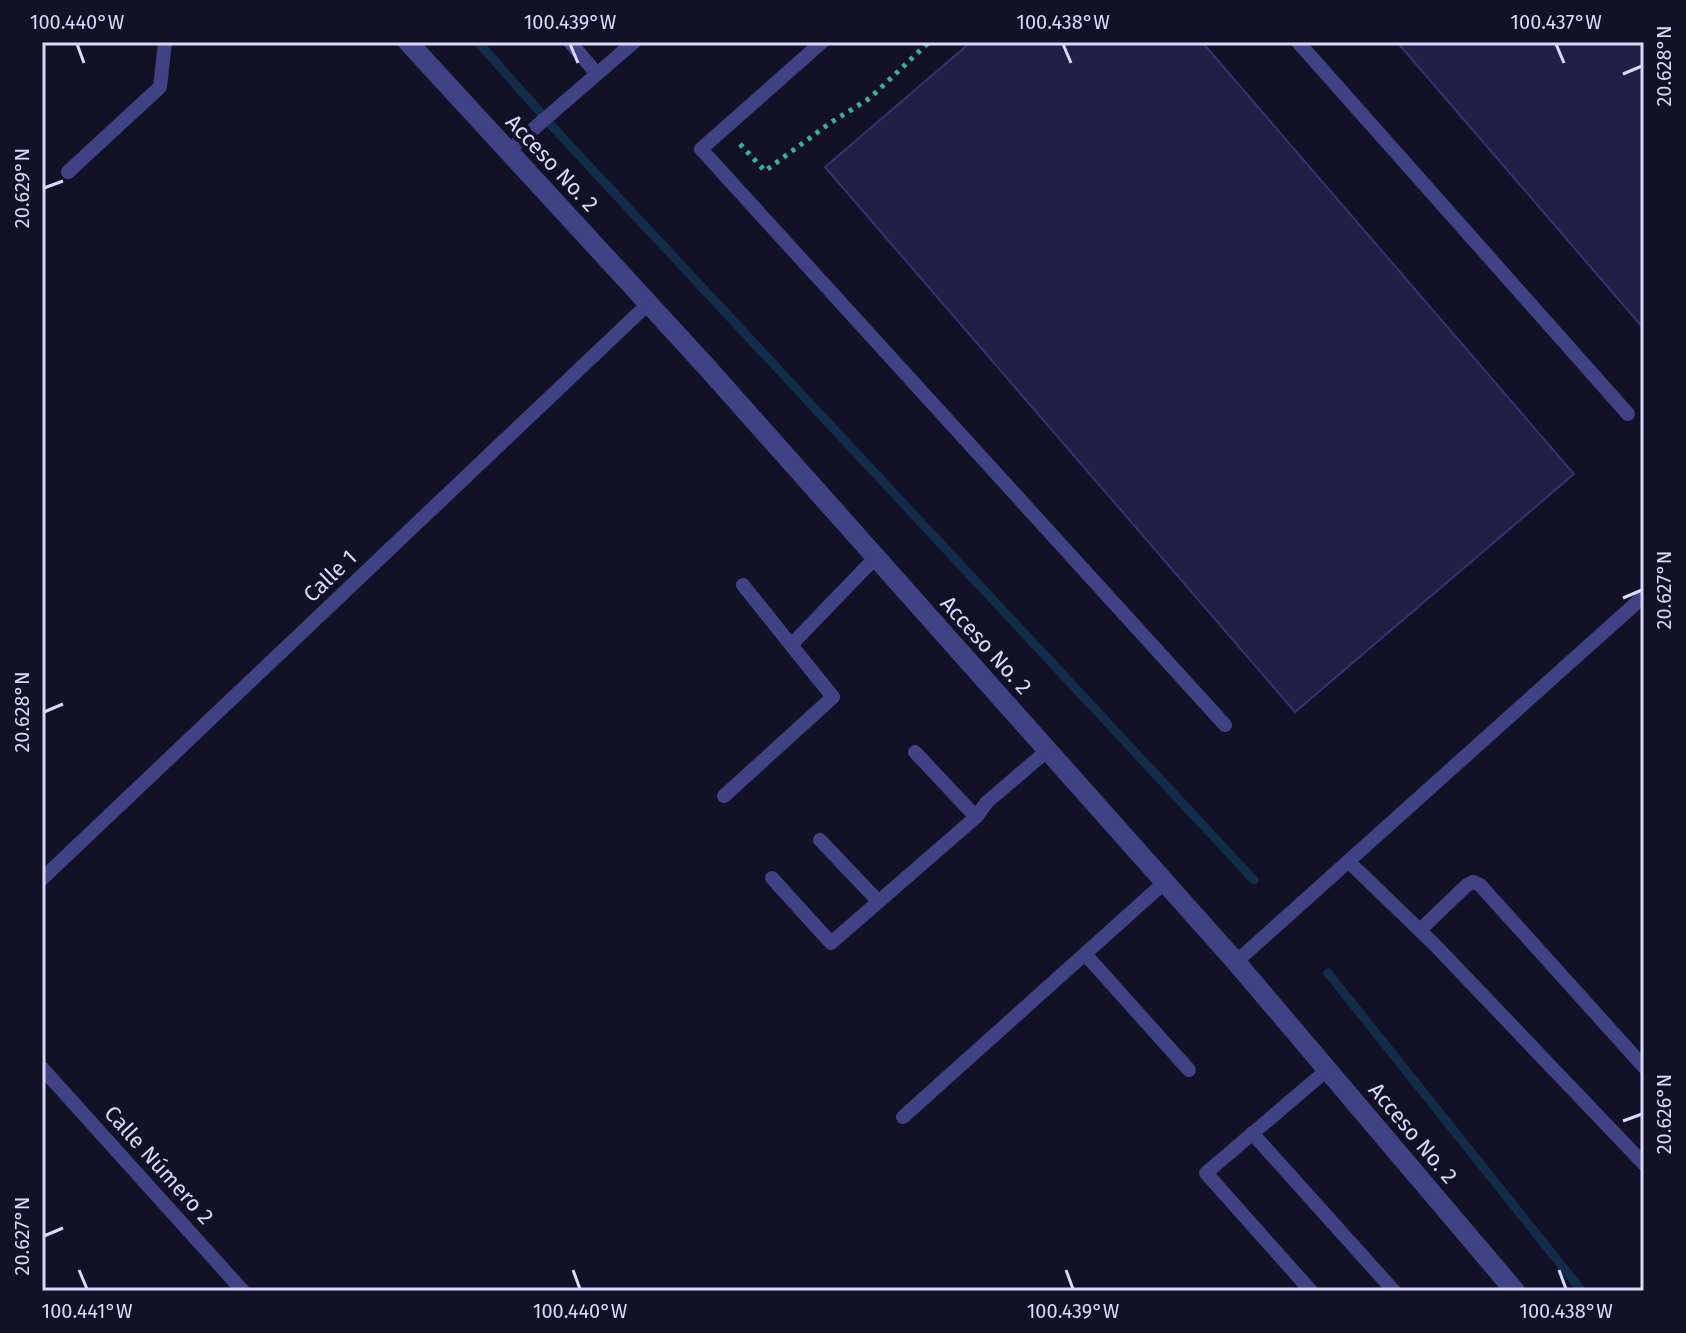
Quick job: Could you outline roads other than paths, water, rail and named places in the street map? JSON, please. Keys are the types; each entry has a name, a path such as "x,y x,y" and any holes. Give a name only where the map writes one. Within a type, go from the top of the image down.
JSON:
{"street":[{"name":"Acceso No. 2","path":"408,42 704,364 1236,962 1515,1291"}],"lane":[{"path":"68,172 160,87 165,42"},
{"path":"570,42 597,74"},
{"path":"508,151 634,42"},
{"path":"822,42 701,149 1225,725"},
{"path":"1298,42 1628,414"},
{"name":"Calle 1","path":"42,879 648,304"},
{"path":"791,645 876,557"},
{"path":"724,796 833,697 743,585"},
{"path":"1236,962 1644,596"},
{"path":"772,878 831,943 1048,750"},
{"path":"915,752 976,817"},
{"path":"820,840 878,901"},
{"path":"1348,861 1420,930 1644,1164"},
{"path":"903,1117 1165,882"},
{"path":"1420,930 1467,885 1473,882 1480,885 1644,1067"},
{"path":"1085,954 1189,1070"},
{"name":"Calle Número 2","path":"42,1068 243,1291"},
{"path":"1311,1291 1206,1173 1327,1070"},
{"path":"1252,1133 1394,1291"}],"waterway":[{"path":"478,42 562,137 1254,880"},
{"path":"1328,973 1582,1291"}]}
